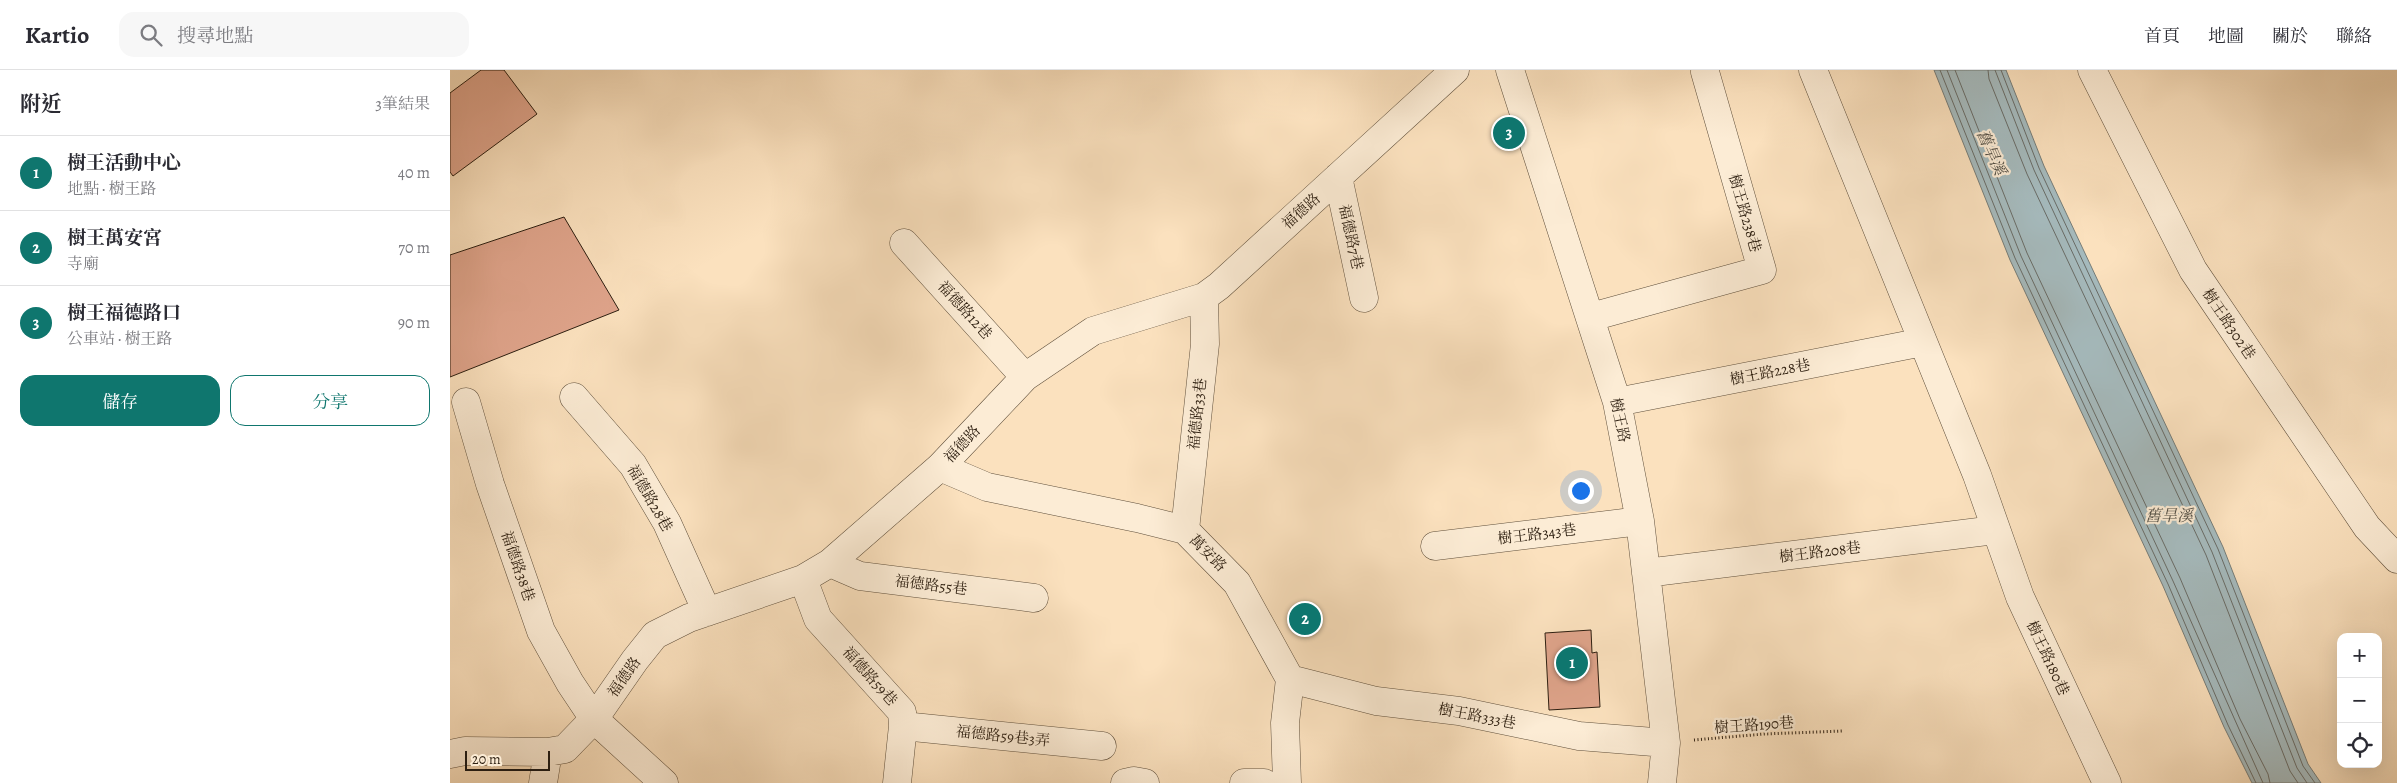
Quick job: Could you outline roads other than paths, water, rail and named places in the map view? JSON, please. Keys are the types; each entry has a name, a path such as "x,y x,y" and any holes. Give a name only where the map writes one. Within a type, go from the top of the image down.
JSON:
{"street":[{"name":"福德路","path":"450,754 465,751 548,752 565,749 594,719 655,635 688,618 803,579 830,564 940,467 1026,377 1092,331 1204,297 1455,70"},
{"name":"樹王路","path":"1510,70 1617,402 1640,521 1666,743 1662,783"},
{"name":"樹王路180巷","path":"1813,70 1977,475 2020,597 2107,783"},
{"name":"樹王路302巷","path":"2092,70 2193,270 2367,527 2397,559"},
{"name":"樹王路238巷","path":"1590,317 1762,270 1705,72"},
{"name":"福德路7巷","path":"1338,177 1364,298"},
{"name":"福德路12巷","path":"904,243 1026,377"},
{"name":"福德路33巷","path":"1185,530 1205,344 1204,297"},
{"name":"樹王路228巷","path":"1617,402 1923,342"},
{"name":"福德路28巷","path":"574,397 633,465 667,523 707,612"},
{"name":"福德路38巷","path":"466,402 490,484 541,631 570,683 594,719 664,783"},
{"name":"萬安路","path":"940,467 987,487 1185,530 1237,583 1290,680"},
{"name":"樹王路343巷","path":"1435,546 1640,521"},
{"name":"樹王路208巷","path":"1646,573 1995,530"},
{"name":"福德路55巷","path":"830,564 860,576 1034,598"},
{"name":"福德路59巷","path":"803,579 818,619 902,712 903,726 897,783"},
{"name":"樹王路333巷","path":"1290,680 1376,701 1459,710 1579,736 1666,743"},
{"path":"1287,783 1285,724 1290,680"},
{"name":"福德路59巷3弄","path":"903,726 1102,746"},
{"path":"543,783 548,752"},
{"path":"1125,783 1134,781 1145,783"},
{"path":"1244,783 1264,783"}],"water":[{"name":"舊旱溪","path":"1934,70 2006,70 2044,166 2223,547 2308,764 2321,783 2252,783 2224,727 2163,586 2010,260"}],"place":[{"name":"樹王福德路口","path":"1509,133"},
{"name":"樹王萬安宮","path":"1305,619"},
{"name":"樹王活動中心","path":"1572,663"}]}
